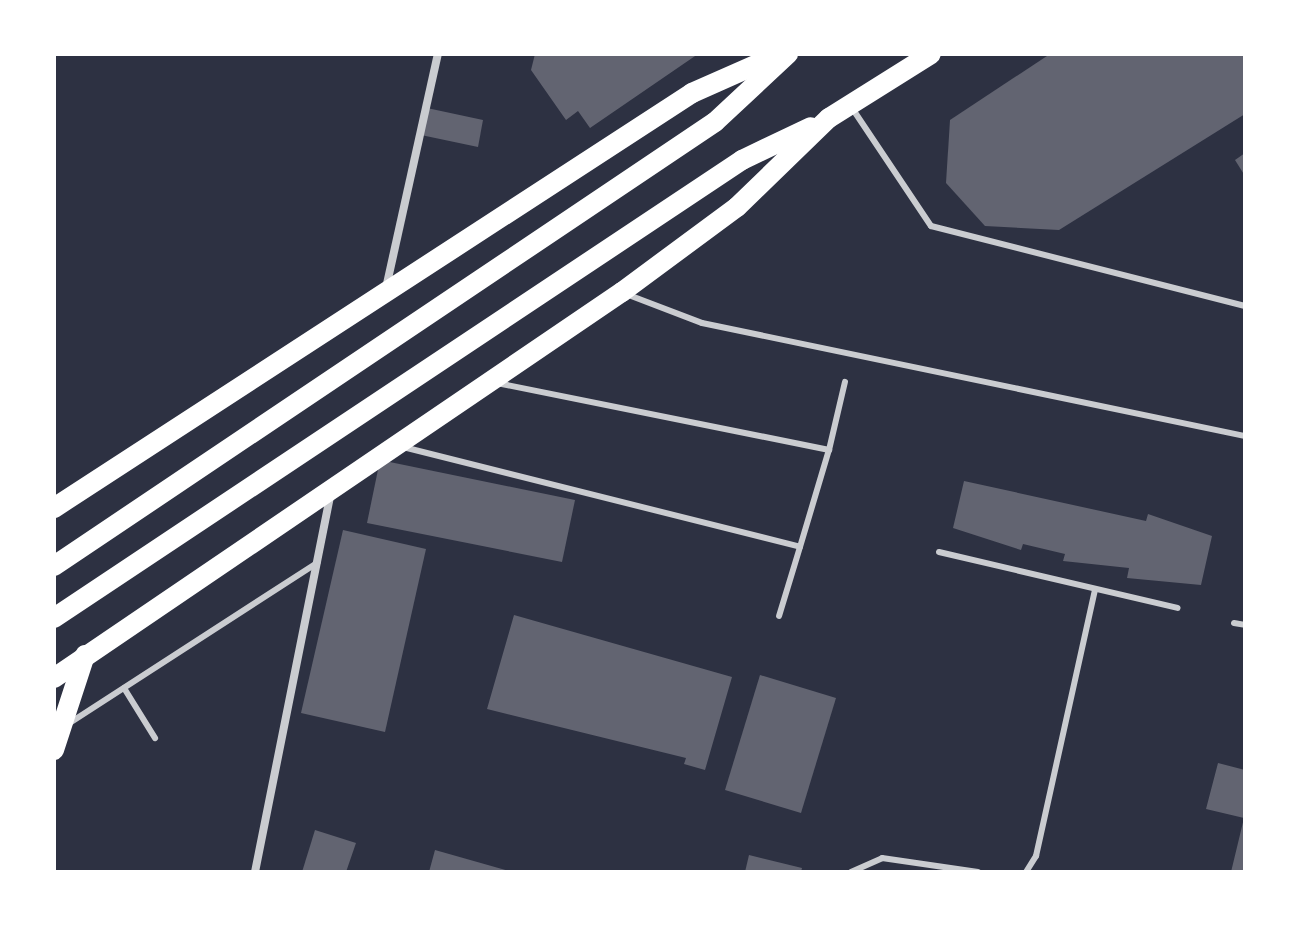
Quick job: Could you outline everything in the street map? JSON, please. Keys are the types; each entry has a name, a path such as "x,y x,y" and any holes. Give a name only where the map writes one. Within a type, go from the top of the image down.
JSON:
{"main road":[{"path":"54,508 384,297 692,93 780,54"},
{"path":"54,566 715,122 788,54"},
{"path":"54,618 742,160 829,118 931,54"},
{"path":"54,678 86,652 332,482 622,292 737,207 829,118"},
{"path":"54,750 86,652"}],"street":[{"path":"384,297 438,54"},
{"path":"255,872 332,482"}],"lane":[{"path":"850,105 931,226 1245,306"},
{"path":"622,292 702,323 1245,436"},
{"path":"486,381 829,450"},
{"path":"779,616 829,450 845,382"},
{"path":"394,441 419,456 800,547"},
{"path":"939,552 1178,608"},
{"path":"60,729 317,563"},
{"path":"1026,872 1036,856 1095,589"},
{"path":"1234,623 1245,625"},
{"path":"124,688 155,738"},
{"path":"851,872 882,858 978,872"}],"building":[{"path":"535,54 698,54 590,128 578,111 566,120 531,70"},
{"path":"1050,54 1245,54 1245,114 1059,230 985,226 946,183 950,120"},
{"path":"427,108 483,120 478,147 421,135"},
{"path":"1245,153 1245,176 1235,160"},
{"path":"380,460 575,500 562,562 367,523"},
{"path":"964,481 1146,521 1148,514 1212,536 1201,585 1127,578 1129,568 1063,561 1065,554 1023,544 1021,550 953,528"},
{"path":"343,530 426,549 385,732 301,713"},
{"path":"514,615 732,677 705,770 684,764 686,758 487,709"},
{"path":"760,675 836,698 801,813 725,790"},
{"path":"1218,763 1245,770 1245,872 1231,872 1244,818 1206,809"},
{"path":"315,830 356,843 346,872 302,872"},
{"path":"435,850 509,871 509,872 429,872"},
{"path":"749,855 802,868 801,872 745,872"}]}
